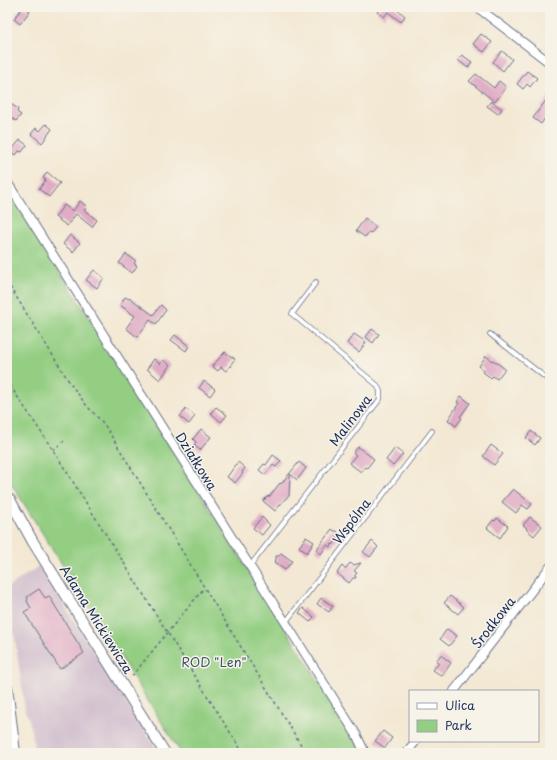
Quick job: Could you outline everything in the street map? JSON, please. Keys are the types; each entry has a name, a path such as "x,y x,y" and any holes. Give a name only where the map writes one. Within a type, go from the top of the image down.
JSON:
{"street":[{"path":"477,7 550,63"},
{"name":"Działkowa","path":"7,182 356,734 365,753"},
{"name":"Adama Mickiewicza","path":"7,498 10,500 33,542 165,753"},
{"name":"Środkowa","path":"455,690 550,567"},
{"path":"7,687 15,753"},
{"path":"406,753 415,742"}],"lane":[{"name":"Malinowa","path":"249,566 380,399 380,391 377,385 292,314 316,282"},
{"path":"490,334 550,381"},
{"name":"Wspólna","path":"285,623 432,431"}],"path":[{"path":"7,282 70,383 87,406 110,432 306,753"},
{"path":"7,381 53,450 243,753"},
{"path":"53,450 64,442"},
{"path":"132,676 204,588"}],"shaded area":[{"path":"39,566 159,753 35,753 29,719 25,711 8,587"}],"green space":[{"name":"ROD \"Len\"","path":"7,188 359,745 362,753 181,753 7,477"}],"building":[{"path":"23,7 30,11 20,24 14,19"},
{"path":"381,7 394,7 405,16 401,22 388,12 384,17 377,12"},
{"path":"481,34 492,42 484,52 473,44"},
{"path":"502,51 512,59 503,71 493,62"},
{"path":"462,55 472,62 468,68 458,60"},
{"path":"527,71 537,78 530,87 527,84 523,89 517,84"},
{"path":"476,74 494,88 499,81 506,87 495,102 469,81"},
{"path":"550,95 550,111 541,124 533,118"},
{"path":"7,101 18,109 17,112 21,115 16,121 11,118 7,123"},
{"path":"491,101 502,109 498,114 487,106"},
{"path":"46,124 52,129 42,143 31,134 36,128 40,131"},
{"path":"20,140 27,145 22,152 19,151 16,155 10,152"},
{"path":"47,172 60,183 49,197 39,189 46,180 43,178"},
{"path":"80,201 87,207 84,210 97,220 92,227 76,214 67,226 55,217 64,205 73,211"},
{"path":"365,218 376,227 365,237 356,231"},
{"path":"70,235 80,243 73,252 63,244"},
{"path":"126,254 136,261 134,263 137,266 132,273 119,263"},
{"path":"94,270 104,278 97,288 86,280"},
{"path":"125,297 130,298 153,315 161,305 166,310 156,324 150,320 137,337 126,328 135,316 120,305"},
{"path":"372,329 379,334 373,343 366,337"},
{"path":"354,334 366,342 359,352 347,343"},
{"path":"175,335 189,346 186,351 171,340"},
{"path":"225,352 235,359 231,364 232,366 226,371 221,367 218,371 212,366"},
{"path":"486,356 505,369 497,379 493,376 491,378 483,372 484,370 479,366"},
{"path":"154,359 160,364 163,360 170,365 160,380 147,369"},
{"path":"204,381 215,389 210,396 199,388"},
{"path":"461,396 470,403 460,417 462,418 456,426 448,420 459,403 457,402"},
{"path":"216,407 227,415 221,422 211,413"},
{"path":"186,409 195,416 189,424 180,417"},
{"path":"201,429 211,437 200,450 194,445 196,442 193,439"},
{"path":"531,431 540,438 535,445 526,438"},
{"path":"491,445 503,454 494,465 483,456"},
{"path":"358,447 374,459 367,468 365,467 361,472 349,463 356,455 353,453"},
{"path":"395,448 403,454 393,466 386,460"},
{"path":"273,455 281,461 276,467 273,465 265,475 259,470 264,464 266,465"},
{"path":"238,462 245,468 235,483 227,477"},
{"path":"299,462 306,468 297,480 290,474 289,496 275,511 263,501 268,496 269,497 280,483 281,484"},
{"path":"513,489 532,504 528,509 522,505 516,513 502,502"},
{"path":"262,517 270,525 262,535 253,528"},
{"path":"530,517 542,526 534,536 523,525"},
{"path":"497,518 508,526 500,538 487,528 493,520 495,521"},
{"path":"332,529 337,531 340,536 333,545 332,544 330,547 327,545 321,554 316,550"},
{"path":"306,537 314,542 307,553 299,547"},
{"path":"372,541 378,547 370,557 363,552"},
{"path":"281,553 292,561 285,570 274,562 276,560 276,556 279,556"},
{"path":"350,563 353,565 361,563 354,571 357,573 355,575 356,578 353,578 349,583 337,573 342,566 345,569"},
{"path":"39,589 45,598 49,596 84,653 60,669 24,612 31,608 27,601 27,597"},
{"path":"450,596 464,607 458,614 444,603"},
{"path":"321,598 333,606 329,612 317,604"},
{"path":"303,608 314,617 310,622 299,613"},
{"path":"447,629 457,636 449,646 440,639"},
{"path":"441,655 451,663 442,676 433,670 439,663 436,661"},
{"path":"383,731 392,738 385,748 375,741"}]}
